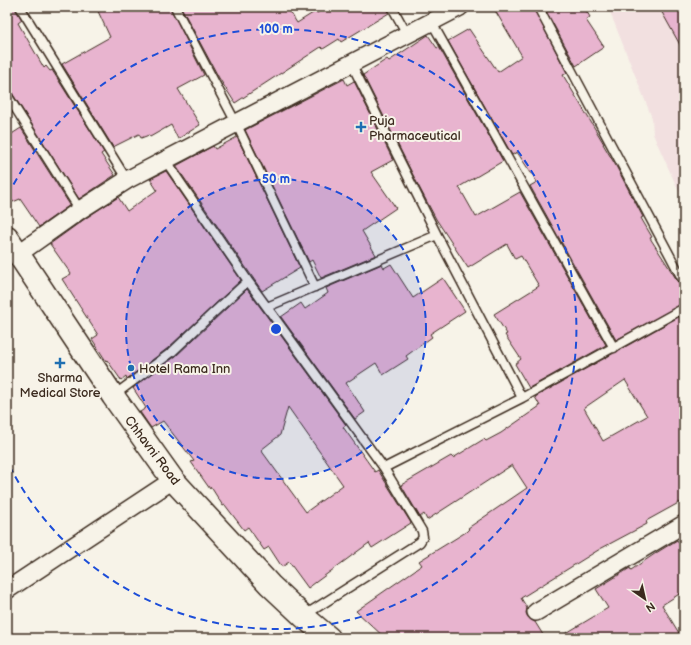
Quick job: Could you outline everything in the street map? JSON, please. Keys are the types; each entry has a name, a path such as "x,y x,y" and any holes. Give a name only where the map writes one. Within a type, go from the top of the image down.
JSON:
{"main road":[{"name":"Chhavni Road","path":"12,246 113,396 173,480 270,585 329,638"}],"street":[{"path":"12,246 80,210 127,180 460,7"},
{"path":"7,590 173,480"},
{"path":"536,612 684,524"}],"lane":[{"path":"20,7 127,180"},
{"path":"175,7 236,123 316,286"},
{"path":"392,7 406,34"},
{"path":"538,7 684,282"},
{"path":"431,21 614,348"},
{"path":"351,63 437,235 522,398"},
{"path":"7,95 80,210"},
{"path":"165,160 248,281 384,468 422,531 420,542 303,616"},
{"path":"267,307 437,235"},
{"path":"113,396 172,352 248,281"},
{"path":"384,468 522,398 684,308"}],"shaded area":[{"path":"608,7 684,7 684,203 653,134 652,118"}],"building":[{"path":"7,7 15,7 22,20 18,23 44,68 46,66 50,71 52,70 104,152 101,154 115,175 79,199 7,85"},
{"path":"96,7 170,7 204,75 178,89 200,125 178,139 171,125 150,137 149,135 141,138 139,134 113,147 62,64 110,37"},
{"path":"181,7 287,7 297,23 316,11 317,13 326,7 387,7 389,13 341,42 339,39 323,49 321,47 235,103 219,78"},
{"path":"493,7 533,7 567,73 563,75 616,166 643,217 641,218 652,237 650,238 684,291 684,303 616,340 530,186 537,182 517,152 512,155 448,41 469,29 498,72 522,56"},
{"path":"544,7 584,7 590,17 586,20 604,47 576,66"},
{"path":"659,7 684,7 684,52"},
{"path":"428,35 437,48 439,47 503,161 459,187 476,217 520,192 606,345 529,388 515,364 521,359 505,335 507,334 494,314 539,286 521,256 515,259 507,244 468,268 436,219 363,75 387,59 389,61"},
{"path":"344,79 347,85 354,81 393,160 371,172 396,208 362,231 376,255 321,278 312,260 309,262 245,130"},
{"path":"21,128 70,205 39,227 20,199 13,202 7,193 7,137"},
{"path":"237,137 300,268 262,291 176,166 213,146 215,149"},
{"path":"166,171 241,280 168,348 127,379 126,376 121,380 107,360 106,361 92,339 98,335 62,279 71,274 50,244 118,197 127,211 157,190 150,179"},
{"path":"382,264 384,268 391,264 413,298 443,278 465,311 430,334 432,337 406,356 408,359 383,375 376,363 346,383 365,412 355,419 281,317 301,303 305,309 328,293 326,288"},
{"path":"247,289 346,425 343,427 375,472 378,470 411,523 372,548 369,543 308,588 289,562 282,567 269,547 264,550 248,527 244,530 225,505 223,506 211,487 210,489 191,462 194,461 163,421 151,428 140,412 146,408 133,388 176,356","holes":["288,407 343,485 306,512 261,450 280,435"]},
{"path":"684,314 684,500 646,521 647,524 600,549 521,598 527,608 526,613 528,617 535,622 545,638 385,638 356,611 422,565 419,561 466,532 469,529 468,528 527,488 512,465 427,520 424,514 420,517 401,485 451,456 453,458 484,439 486,441 501,433 540,406 535,397","holes":["625,380 647,416 603,441 584,408"]},
{"path":"677,540 684,550 684,591 662,605 682,638 558,638 608,608 596,589 630,568 631,570"}],"place":[{"name":"Puja Pharmaceutical","path":"361,127"},
{"name":"Sharma Medical Store","path":"60,363"},
{"name":"Hotel Rama Inn","path":"131,368"}]}
